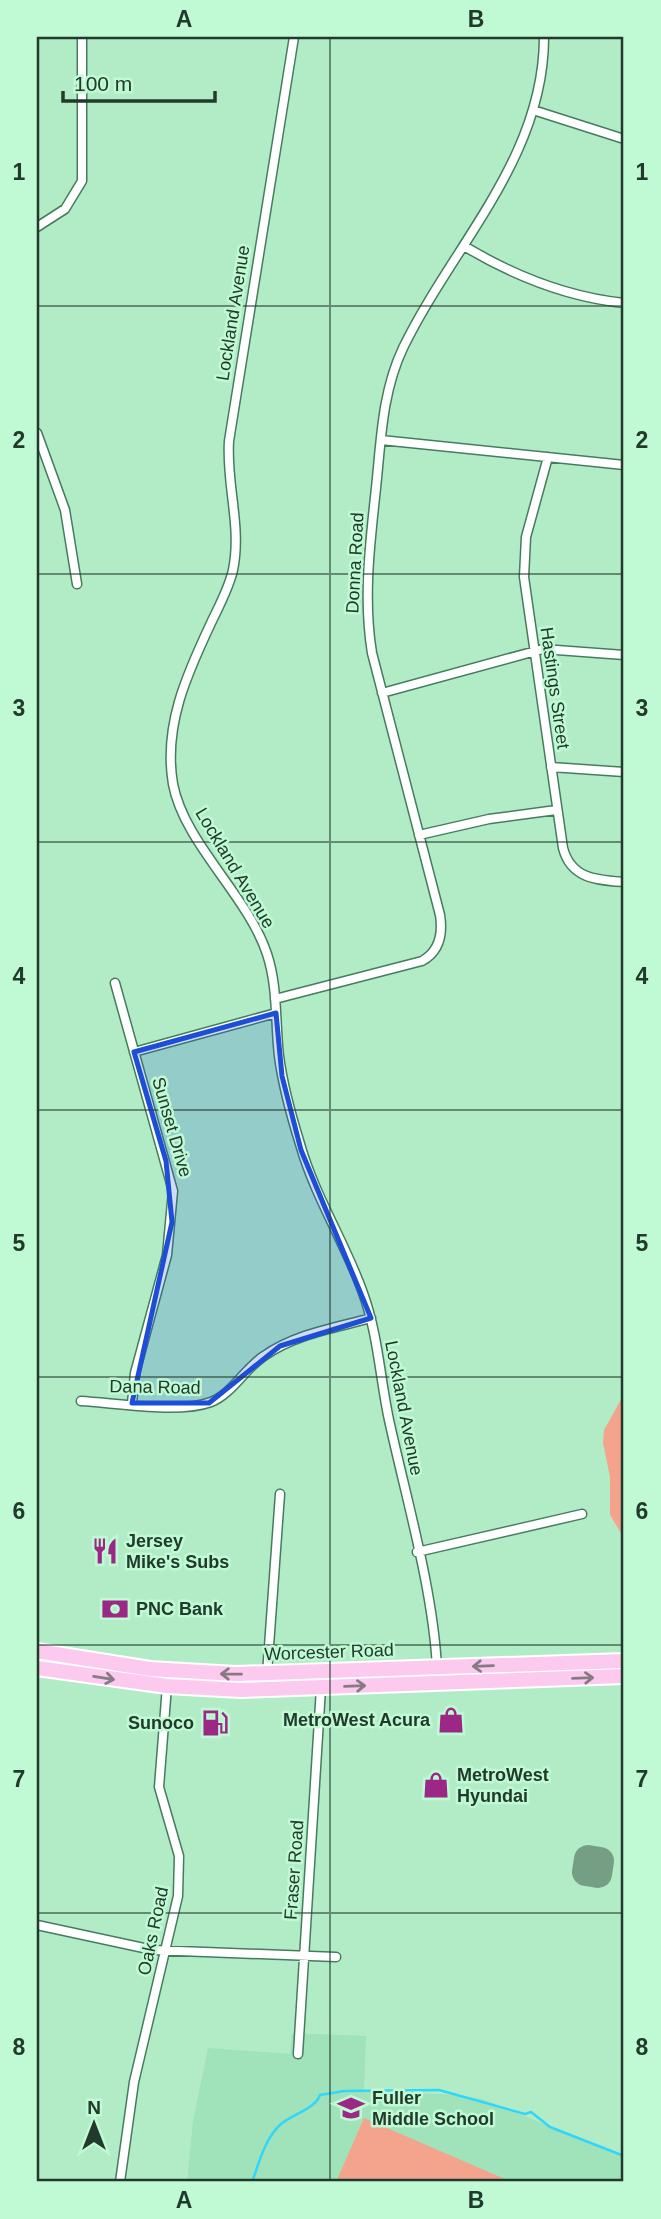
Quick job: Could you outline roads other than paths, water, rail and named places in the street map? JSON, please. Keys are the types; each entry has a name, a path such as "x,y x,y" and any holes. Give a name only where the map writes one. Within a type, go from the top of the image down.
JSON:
{"highway":[{"name":"Worcester Road","path":"37,1651 178,1671 267,1674 624,1661"},
{"name":"Worcester Road","path":"37,1668 167,1686 269,1690 624,1676"}],"street":[{"path":"37,227 65,209 82,181 82,37"},
{"name":"Lockland Avenue","path":"294,37 229,441 227,472 237,534 235,561 227,589 179,695 172,763 173,785 180,808 261,940 270,966 285,1090 305,1162 359,1282 371,1318 433,1626 437,1668"},
{"name":"Donna Road","path":"275,999 411,965 435,951 441,925 370,639 367,593 381,440 388,389 400,357 512,166 533,110 541,77 544,37"},
{"path":"533,110 624,139"},
{"path":"464,246 550,288 577,296 624,303"},
{"path":"37,433 65,510 77,584"},
{"path":"381,440 624,465"},
{"name":"Hastings Street","path":"548,457 524,550 524,577 556,810 565,857 575,870 592,879 624,882"},
{"path":"382,693 534,650 560,649 624,655"},
{"path":"551,767 624,772"},
{"path":"419,835 489,819 556,810"},
{"name":"Sunset Drive","path":"115,983 170,1175 173,1208 167,1255 135,1373 132,1404"},
{"path":"134,1052 276,1013"},
{"name":"Dana Road","path":"82,1401 173,1406 209,1403 226,1392 260,1358 280,1346 371,1318"},
{"path":"267,1674 280,1494"},
{"path":"417,1552 582,1514"},
{"name":"Oaks Road","path":"120,2182 132,2093 166,1951 179,1876 176,1842 159,1787 167,1686"},
{"name":"Fraser Road","path":"298,2054 321,1688"},
{"path":"37,1925 166,1951 336,1957"}],"waterway":[{"path":"252,2182 267,2143 281,2124 309,2108 320,2095 344,2091 439,2090 525,2114 531,2112 550,2127 624,2156"}],"place":[{"name":"Jersey Mike's Subs","path":"105,1551"},
{"name":"PNC Bank","path":"115,1609"},
{"name":"MetroWest Acura","path":"451,1720"},
{"name":"Sunoco","path":"215,1723"},
{"name":"MetroWest Hyundai","path":"436,1785"},
{"name":"Fuller Middle School","path":"351,2108"}]}
